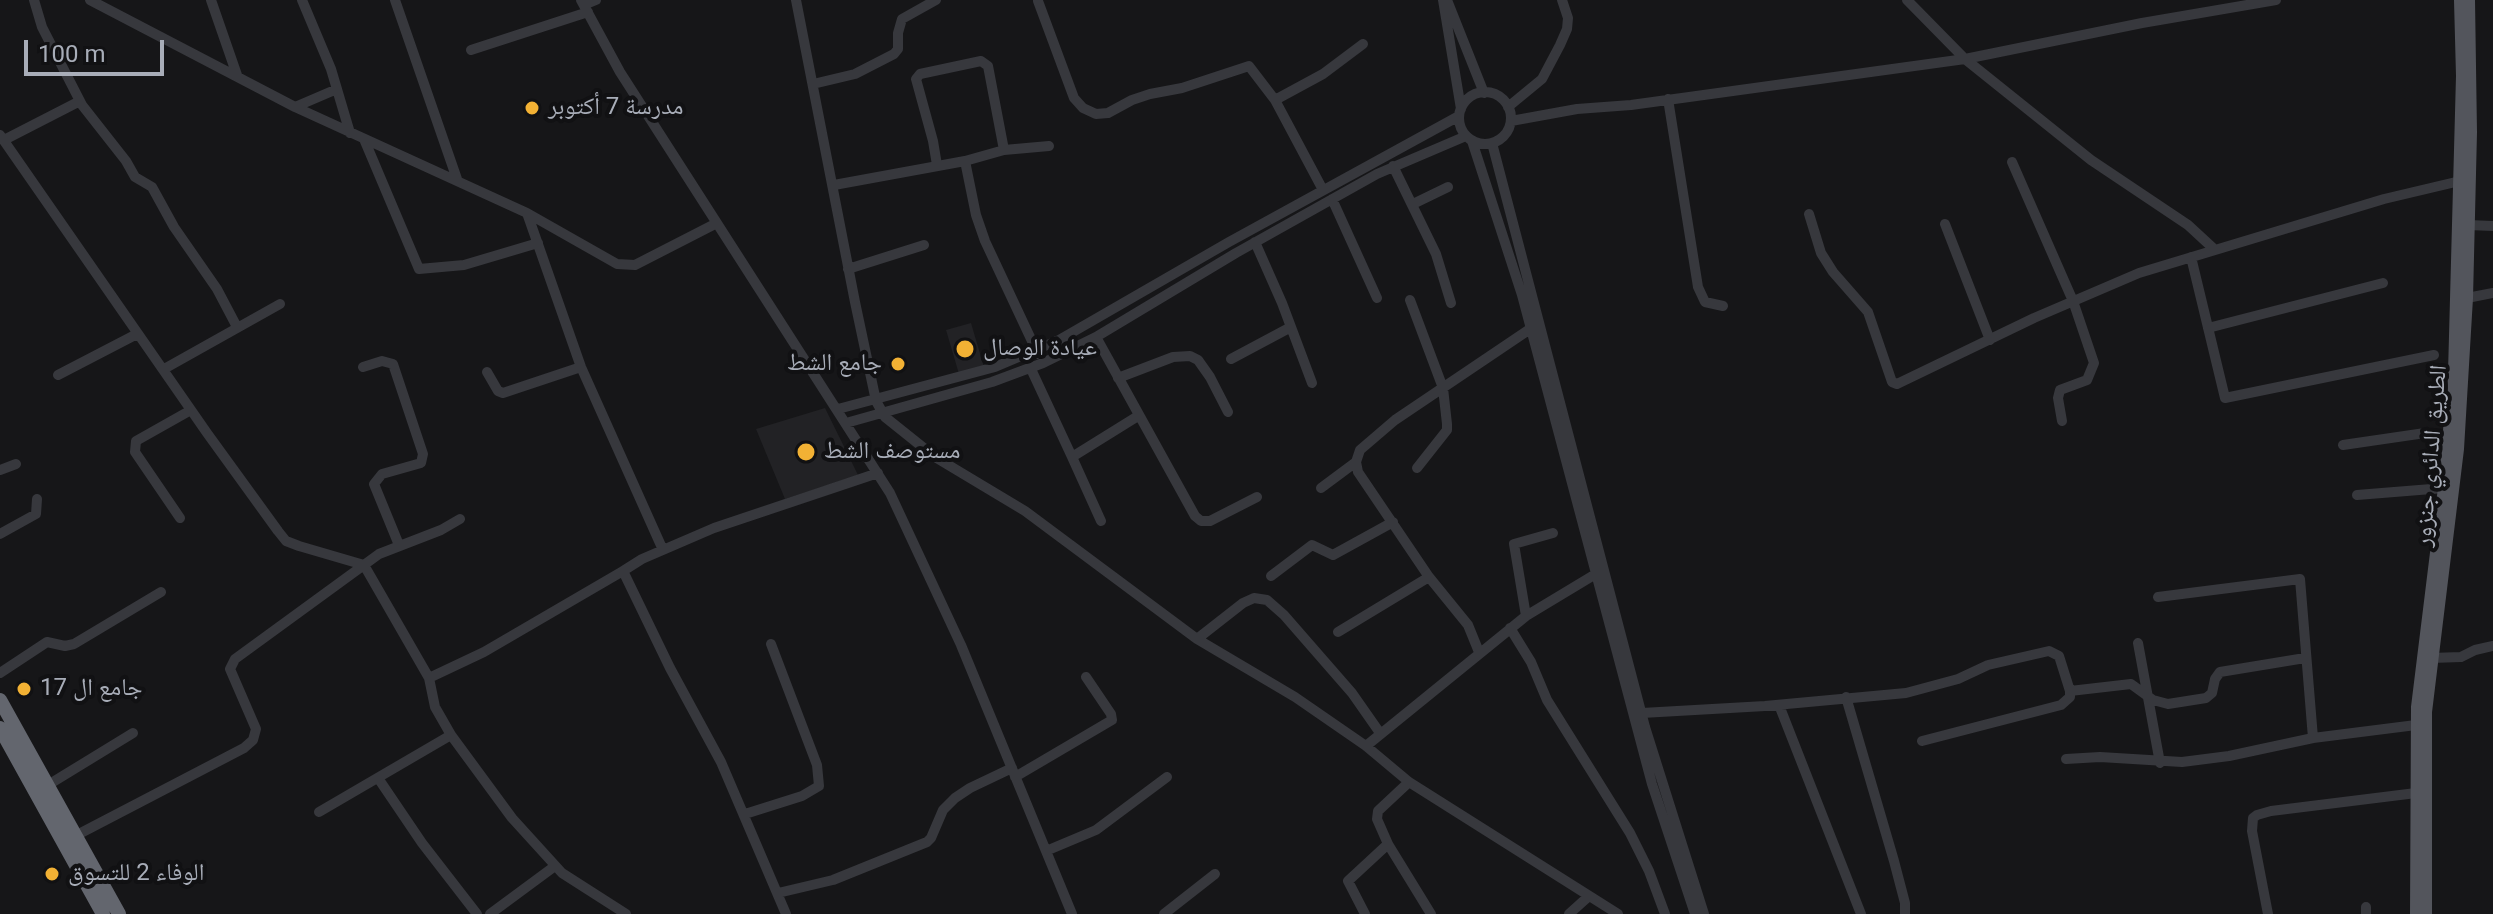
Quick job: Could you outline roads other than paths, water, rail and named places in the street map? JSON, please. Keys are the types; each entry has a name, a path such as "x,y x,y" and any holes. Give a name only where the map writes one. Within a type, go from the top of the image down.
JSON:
{"highway":[{"path":"0,700 119,914"},
{"path":"0,728 103,914"}],"main road":[{"name":"الطريق الدائري جنزور","path":"2416,914 2416,725 2449,441 2460,181 2460,0"},
{"name":"الطريق الدائري جنزور","path":"2426,914 2424,751 2431,658 2458,449 2467,298 2469,0"}],"street":[{"path":"34,0 42,27 80,101 135,177 152,187 174,227 217,289 237,327"},
{"path":"90,0 295,107 457,179 625,266 635,265 715,224"},
{"path":"211,0 237,75"},
{"path":"302,0 337,89 350,133"},
{"path":"395,0 457,179"},
{"path":"471,50 596,0"},
{"path":"796,0 848,269 876,401 882,414 935,457 1025,511 1197,639 1295,697 1366,746 1409,782 1618,914"},
{"path":"813,84 855,74 894,54 898,49 902,19 936,0"},
{"path":"1445,0 1484,93"},
{"path":"1445,0 1460,123 1469,139 1530,329 1704,914"},
{"path":"1508,107 1542,79 1560,45 1568,18 1562,0"},
{"path":"1907,0 1965,59 2091,160 2188,225 2214,249"},
{"path":"1511,121 1577,109 1620,106 1965,59 2276,0"},
{"path":"1038,1 1074,98 1083,108 1096,114 1108,113 1150,94 1182,88 1249,66 1275,100 1323,190"},
{"path":"584,6 620,72 715,224 890,493 956,632 1072,914"},
{"path":"1275,100 1323,74 1363,44"},
{"path":"937,165 916,79 920,74 972,61 981,61 988,66 1004,150"},
{"path":"295,107 337,89"},
{"path":"838,409 995,367 1037,351 1460,112 1470,97 1484,93 1498,96 1508,107 1511,121 1505,135 1492,143 1479,144 1469,139 1393,166 1255,242 1096,337 1031,369 846,423"},
{"path":"1668,99 1698,287 1705,302 1723,306"},
{"path":"80,101 2,137 137,334 286,541 364,565 429,678 435,707 451,735 512,818 555,866 586,890 626,914"},
{"path":"364,139 419,269 464,265 538,243"},
{"path":"1492,143 1652,784 1695,914"},
{"path":"834,185 965,161 1004,150 1049,146"},
{"path":"965,161 976,215 985,241 1043,363"},
{"path":"2012,162 2073,301 2094,363 2087,380 2060,390 2062,421"},
{"path":"1393,166 1436,254 1451,303"},
{"path":"1809,214 1821,253 1833,272 1868,312 1892,382 1897,384 2139,273 2384,199 2460,181"},
{"path":"1413,204 1448,187"},
{"path":"1332,199 1377,298"},
{"path":"527,213 581,367 663,550"},
{"path":"1945,224 1990,340"},
{"path":"2468,225 2493,226"},
{"path":"1255,242 1312,383"},
{"path":"848,269 924,245"},
{"path":"2191,257 2225,398 2434,355"},
{"path":"2208,328 2383,283"},
{"path":"2467,298 2493,293"},
{"path":"1410,300 1443,388 1447,430 1417,468"},
{"path":"164,369 280,304"},
{"path":"1231,359 1291,327"},
{"path":"1479,652 1468,625 1429,577 1358,472 1356,462 1360,450 1372,439 1530,329"},
{"path":"58,375 137,334"},
{"path":"1096,337 1184,498 1201,521 1210,521 1257,497"},
{"path":"1118,378 1173,357 1190,356 1198,360 1210,377 1228,412"},
{"path":"363,367 382,361 393,364 422,447 421,463 382,474 374,484 399,545"},
{"path":"487,372 498,391 503,393 581,367"},
{"path":"1031,369 1101,521"},
{"path":"932,385 937,398"},
{"path":"180,518 135,452 136,441 191,410"},
{"path":"1072,457 1138,416"},
{"path":"2343,445 2425,433 2449,441"},
{"path":"1321,488 1356,462"},
{"path":"0,470 16,464"},
{"path":"429,678 484,652 663,550 714,528 878,473"},
{"path":"2357,495 2444,488"},
{"path":"0,534 36,514 37,499"},
{"path":"75,836 244,748 253,740 256,729 232,674 231,664 364,565 399,545 441,530 460,519"},
{"path":"1271,576 1312,545 1333,555 1393,522"},
{"path":"1526,616 1514,544 1553,533"},
{"path":"623,571 745,814 786,914"},
{"path":"1366,746 1526,616 1600,572"},
{"path":"1338,632 1429,577"},
{"path":"2158,597 2296,578 2301,584 2313,738"},
{"path":"0,673 47,642 65,646 74,644 161,592"},
{"path":"1197,639 1243,603 1254,598 1267,600 1284,615 1352,693 1380,733"},
{"path":"1510,628 1531,662 1547,700 1630,833 1665,914"},
{"path":"2138,643 2160,763"},
{"path":"745,814 802,796 819,786 817,765 771,644"},
{"path":"2431,658 2461,657 2493,646"},
{"path":"1642,713 1906,693 1934,687 1988,665 2049,651 2059,656 2070,691 2070,697 2061,705 1922,741"},
{"path":"2070,691 2131,684 2162,704 2195,701 2212,693 2220,672 2305,658"},
{"path":"778,893 833,880 927,842 943,810 970,788 1013,772 1112,720 1086,677"},
{"path":"1846,697 1894,861 1905,914"},
{"path":"1779,705 1861,914"},
{"path":"2066,759 2100,757 2160,763 2229,756 2313,738 2416,725"},
{"path":"48,785 133,733"},
{"path":"319,812 451,735"},
{"path":"1046,851 1096,830 1167,777"},
{"path":"378,778 422,843 477,914"},
{"path":"1409,782 1378,811 1377,819 1388,844 1431,914"},
{"path":"2268,914 2252,831 2253,818 2271,811 2416,793"},
{"path":"1365,914 1348,881 1388,844"},
{"path":"490,914 555,866"},
{"path":"1164,914 1215,874"},
{"path":"1569,914 1589,896"}],"place":[{"name":"مدرسة 7 أكتوبر","path":"532,108"},
{"name":"عيادة الوصال","path":"965,349"},
{"name":"جامع الشط","path":"898,364"},
{"name":"مستوصف الشط","path":"806,452"},
{"name":"جامع ال 17","path":"24,689"},
{"name":"الوفاء 2 للتسوق","path":"52,874"}]}
